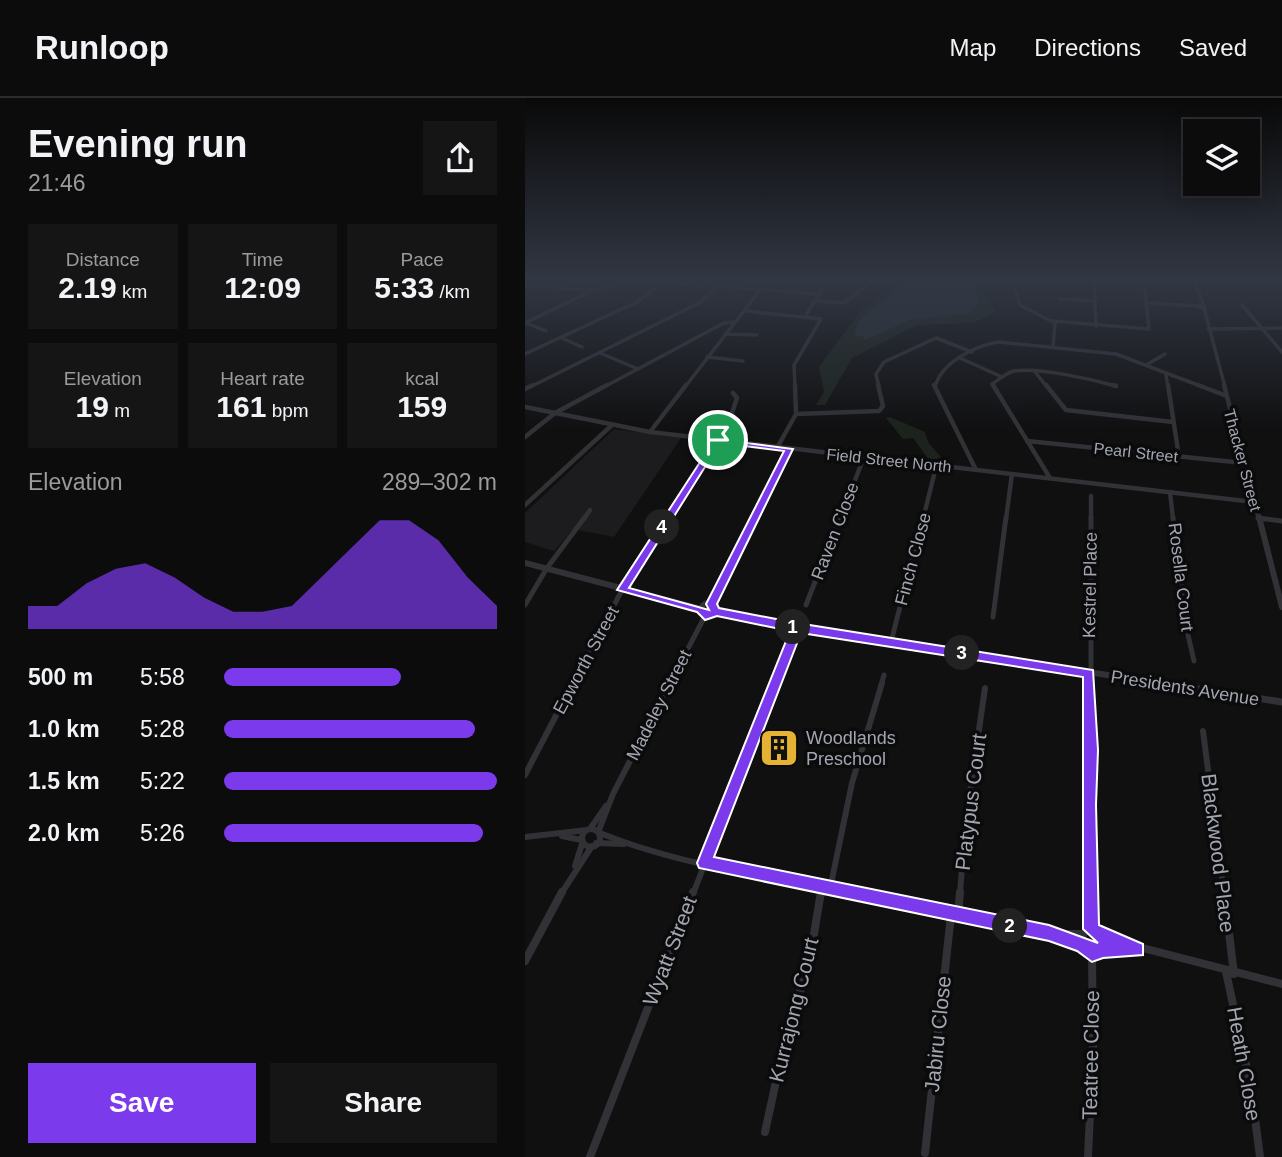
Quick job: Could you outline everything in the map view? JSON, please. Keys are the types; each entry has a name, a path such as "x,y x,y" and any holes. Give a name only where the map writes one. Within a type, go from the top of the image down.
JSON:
{"street":[{"path":"525,355 578,330"},
{"path":"525,389 645,330"},
{"path":"525,437 555,414 710,330"},
{"path":"650,432 728,330"},
{"path":"777,447 796,414 793,370 814,330"},
{"path":"1053,347 1055,330"},
{"name":"Thacker Street","path":"1208,330 1282,607"},
{"path":"1263,330 1282,352"},
{"path":"725,334 757,335"},
{"path":"562,338 582,347"},
{"path":"796,414 879,411 883,406 876,374 884,362 936,338 972,352"},
{"path":"976,470 934,385 945,367 994,342 1116,354 1207,391 1227,396"},
{"path":"600,353 638,369"},
{"path":"1146,365 1165,354"},
{"path":"707,357 743,361"},
{"path":"960,358 1002,377"},
{"path":"1050,478 992,384 1014,371 1085,377 1116,386"},
{"path":"1035,372 1066,410 1173,422"},
{"path":"1166,375 1179,457"},
{"path":"1207,391 1224,389"},
{"path":"718,440 737,398 733,393"},
{"name":"Field Street North","path":"525,407 650,432 1254,502"},
{"path":"525,505 612,425"},
{"name":"Epworth Street","path":"525,775 622,590 718,440"},
{"name":"Pearl Street","path":"1027,441 1244,463"},
{"path":"701,609 705,616 714,608 789,449"},
{"name":"Raven Close","path":"806,605 864,457"},
{"path":"993,617 1012,474"},
{"name":"Finch Close","path":"891,642 935,475"},
{"name":"Rosella Court","path":"1170,492 1186,626 1194,661"},
{"name":"Kestrel Place","path":"1089,673 1091,496"},
{"path":"525,605 547,568 590,510"},
{"path":"1258,518 1282,521"},
{"path":"525,563 701,609 714,608"},
{"name":"Presidents Avenue","path":"714,608 797,628 1282,702"},
{"name":"Madeley Street","path":"594,845 614,794 705,616"},
{"name":"Wyatt Street","path":"590,1157 797,628"},
{"path":"1089,673 1092,750 1089,805 1091,929"},
{"path":"826,888 852,783 884,675"},
{"name":"Platypus Court","path":"955,915 985,688"},
{"name":"Blackwood Place","path":"1203,731 1230,973"},
{"name":"Madeley Street","path":"582,842 614,794"},
{"path":"525,837 589,830 627,844 704,863 955,915 1049,933 1082,934 1091,929"},
{"path":"558,835 594,845 627,844"},
{"path":"573,873 582,842"},
{"path":"525,961 573,873 594,845"},
{"name":"Kurrajong Court","path":"765,1132 786,1031 809,964 826,888"},
{"name":"Jabiru Close","path":"925,1153 955,915"},
{"path":"1091,929 1104,938 1137,949 1282,984"},
{"path":"1049,933 1082,945 1092,954 1103,949 1137,949"},
{"path":"1082,934 1082,945"},
{"path":"1103,949 1104,938"},
{"name":"Teatree Close","path":"1088,1157 1093,1048 1092,954"},
{"name":"Heath Close","path":"1230,973 1260,1157"}],"shaded area":[{"path":"846,330 906,330 852,358 825,405 816,405 824,392 819,367"},
{"path":"856,330 887,330 865,340 862,336 854,335"},
{"path":"890,417 925,432 928,442 945,462 929,460 913,438 903,439 886,418"},
{"path":"614,429 681,438 614,537 573,529 554,551 525,542 525,513"}],"building":[{"path":"774,730 785,733 783,739 787,740 784,749 780,748 778,753 767,751"}],"place":[{"name":"Woodlands Preschool","path":"779,748"}],"route":[{"path":"718,440 622,590 701,609 705,616 716,611 797,628 1089,673 1092,750 1089,805 1091,929 1104,938 1137,949 1103,949 1092,954 1082,945 1049,933 704,863 797,628 716,611 712,604 789,449 718,440"}]}
